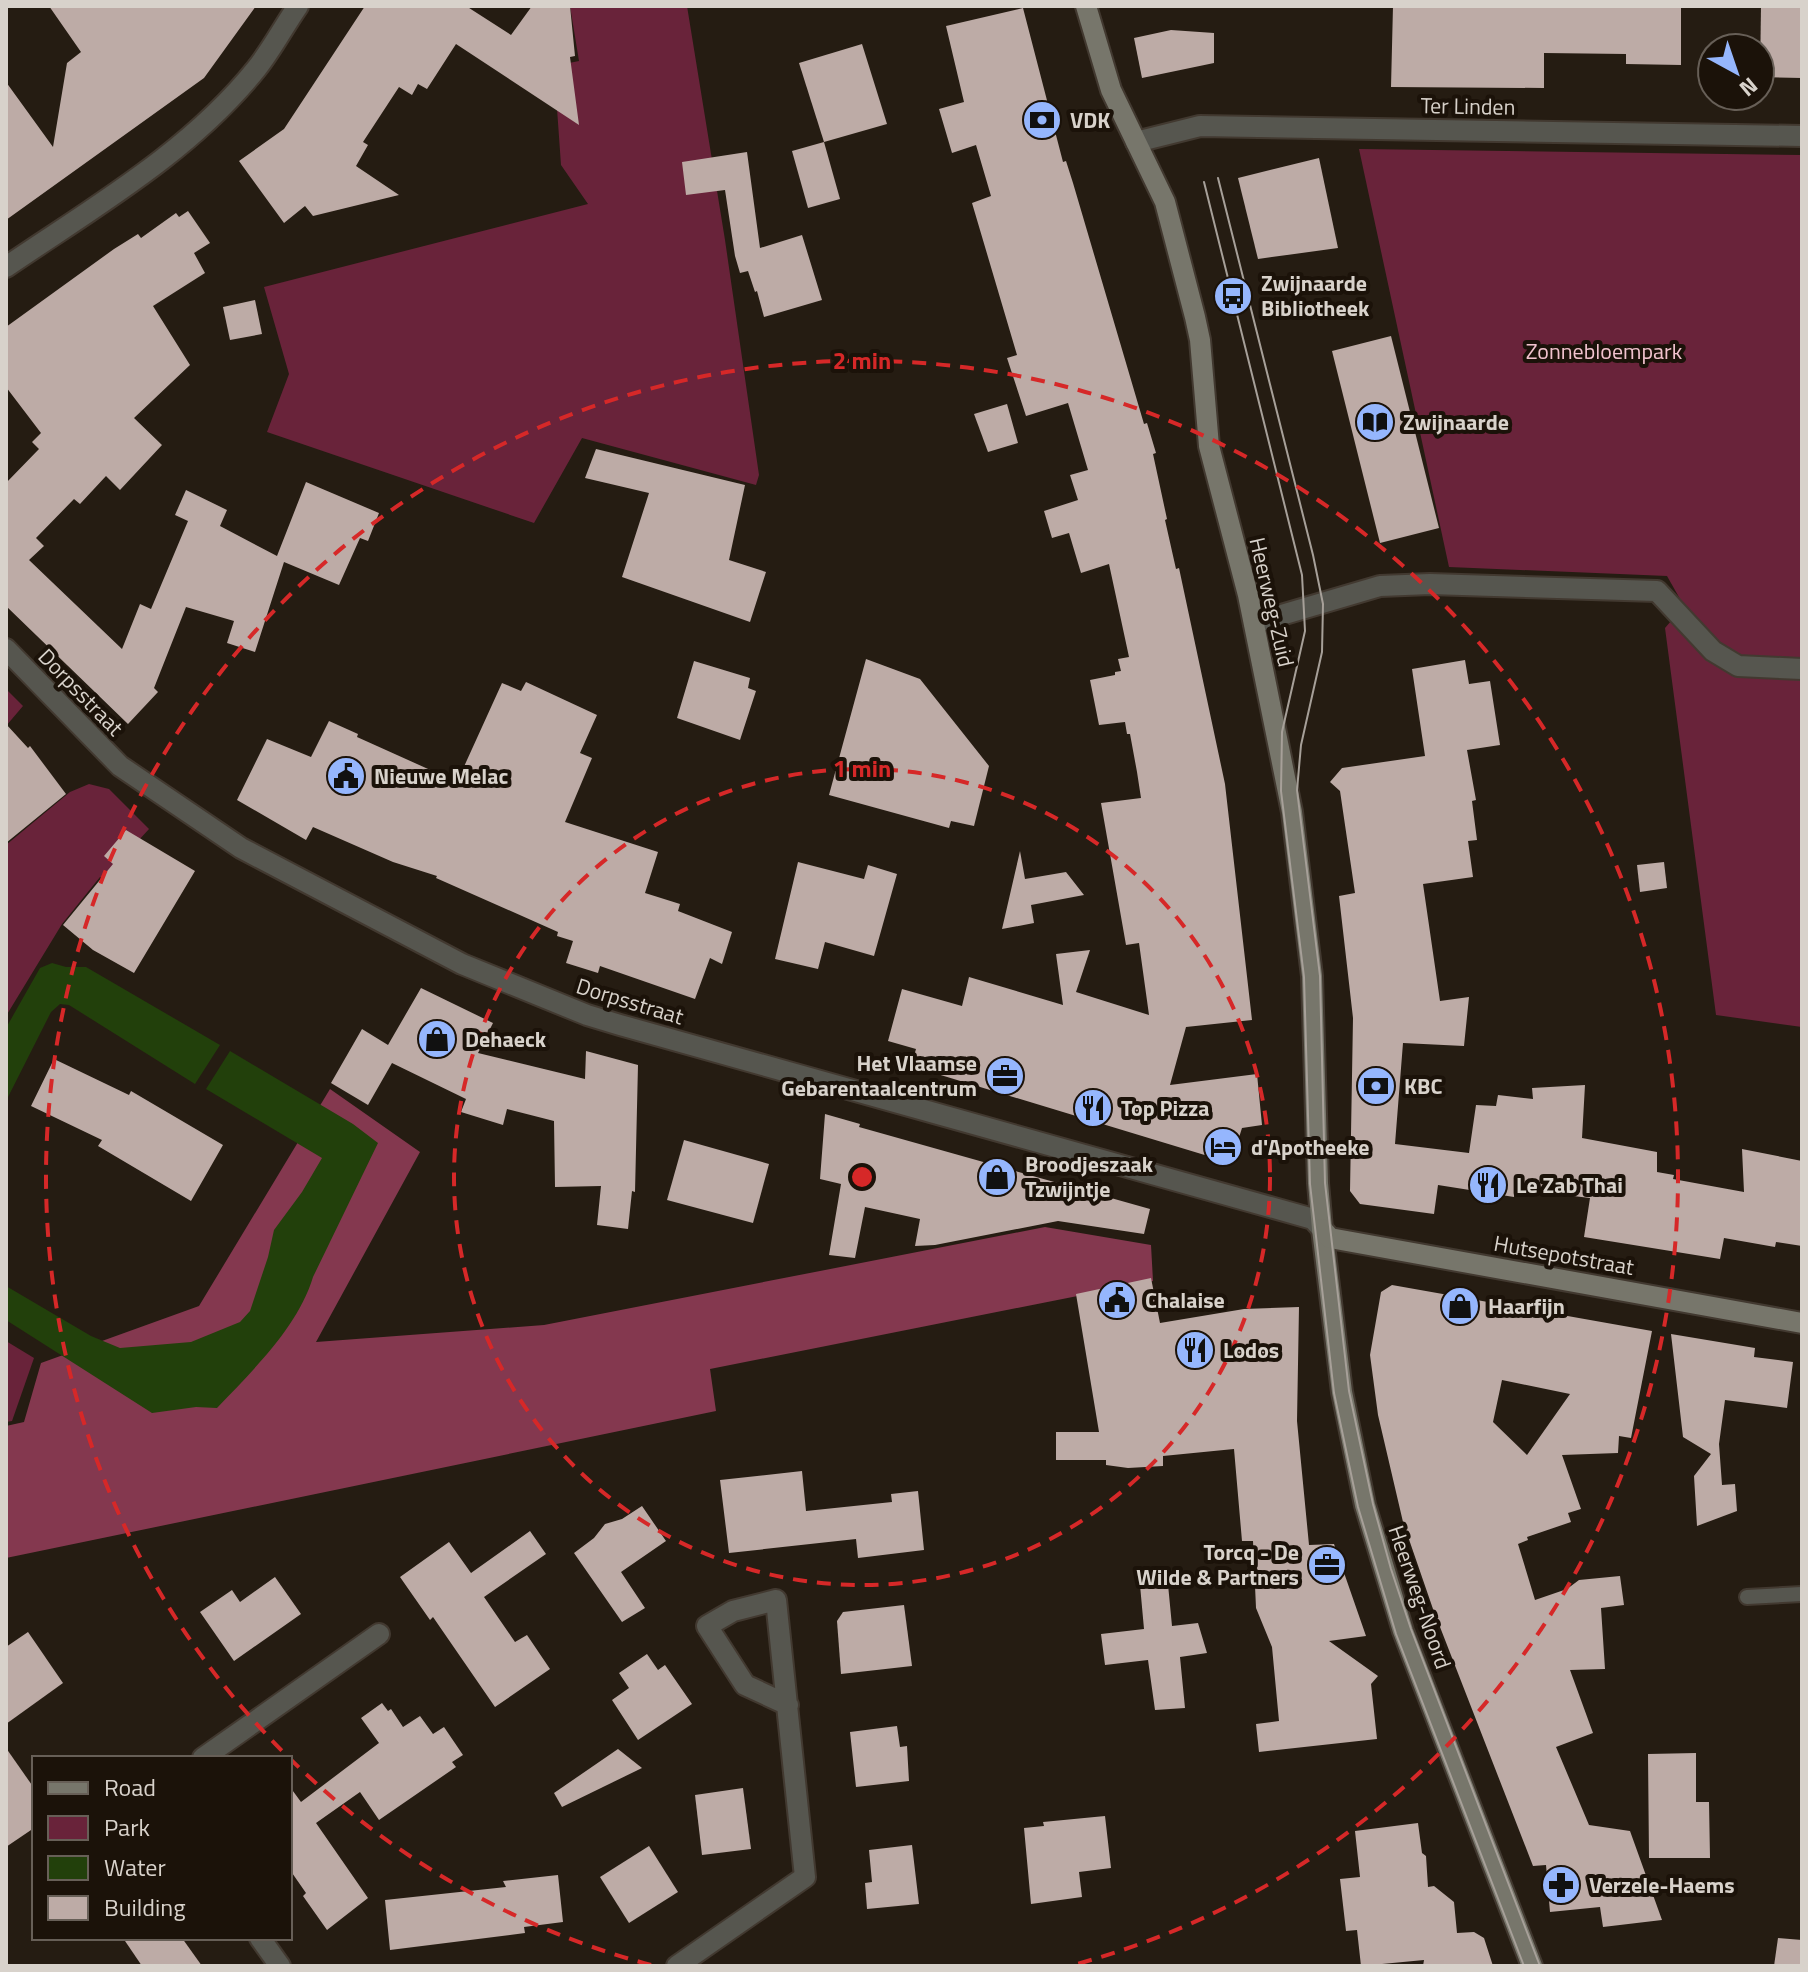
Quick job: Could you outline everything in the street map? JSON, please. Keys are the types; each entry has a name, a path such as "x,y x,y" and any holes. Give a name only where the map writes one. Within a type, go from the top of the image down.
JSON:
{"street":[{"path":"6,267 162,161 215,113 258,68 298,6"},
{"name":"Heerweg-Zuid","path":"1086,6 1111,90 1165,202 1195,317 1200,340 1209,446 1254,623 1292,812 1312,976 1322,1229"},
{"name":"Ter Linden","path":"1136,142 1200,126 1802,136"},
{"path":"1254,623 1380,586 1430,584 1657,591 1713,651 1738,666 1802,669"},
{"name":"Dorpsstraat","path":"6,649 120,766 241,848 462,964 587,1015 1313,1219 1322,1229"},
{"name":"Hutsepotstraat","path":"1322,1229 1330,1238 1802,1323"},
{"name":"Heerweg-Noord","path":"1322,1229 1342,1392 1365,1505 1383,1570 1403,1631 1532,1966"},
{"path":"677,1966 805,1877 788,1705 776,1600 733,1611 707,1626 745,1685 788,1705"},
{"path":"206,1756 379,1634"},
{"path":"261,1940 280,1966"}],"lane":[{"path":"1747,1597 1802,1594"}],"green space":[{"path":"570,6 687,6 759,475 756,485 582,438 534,523 267,432 289,374 264,287 588,204 561,165 554,66 579,61"},
{"name":"Zonnebloempark","path":"1359,149 1802,155 1802,1027 1716,1015 1665,628 1684,606 1667,576 1449,567"},
{"path":"6,689 23,706 6,726"},
{"path":"89,784 109,789 149,829 104,878 100,877 62,924 6,1016 6,845 70,792"},
{"path":"6,1341 34,1358 12,1421 6,1422"}],"shaded area":[{"path":"330,1089 420,1152 316,1342 544,1325 1045,1227 1151,1245 1153,1281 710,1369 716,1411 6,1558 6,1426 24,1422 41,1363 199,1306"}],"water":[{"path":"52,963 86,967 220,1045 195,1084 69,1005 60,1004 51,1012 6,1101 6,1028 40,968"},
{"path":"230,1051 353,1124 378,1143 297,1313 273,1347 217,1408 196,1407 152,1413 6,1320 6,1286 91,1336 120,1348 191,1342 240,1322 250,1311 274,1230 322,1158 206,1089"}],"building":[{"path":"49,6 256,6 204,78 6,220 6,82 53,147 67,63 81,52"},
{"path":"365,6 466,6 511,35 532,6 570,6 575,56 570,57 579,125 456,44 427,89 418,84 412,95 399,87 363,142 368,145 356,166 399,195 313,216 305,206 284,223 239,161 284,129"},
{"path":"1393,6 1681,6 1681,65 1626,64 1626,54 1544,53 1544,88 1391,87"},
{"path":"1761,6 1802,6 1802,78 1776,77 1776,32 1761,32"},
{"path":"1023,8 1063,162 1066,161 1144,424 1147,423 1156,453 1153,454 1165,520 1176,569 1179,568 1225,784 1252,1020 1186,1027 1170,1085 1257,1074 1262,1125 1242,1128 1231,1163 911,1066 916,1049 888,1041 902,989 962,1006 969,977 1063,1005 1056,954 1090,950 1076,992 1149,1015 1139,943 1126,945 1101,803 1141,798 1137,772 1125,722 1099,725 1090,680 1115,675 1115,672 1121,671 1118,659 1129,657 1109,564 1081,573 1069,533 1052,538 1044,511 1078,500 1070,475 1088,470 1068,403 1026,416 1007,358 1017,355 972,203 991,196 976,145 952,153 939,109 964,102 946,26"},
{"path":"1171,30 1214,33 1214,63 1142,78 1134,38"},
{"path":"862,44 887,124 824,142 799,63"},
{"path":"824,142 840,199 808,208 792,151"},
{"path":"747,152 760,248 802,235 822,300 764,317 748,271 740,273 725,190 686,195 682,162"},
{"path":"1319,158 1338,248 1258,259 1238,178"},
{"path":"188,211 210,243 194,253 205,273 153,306 190,365 134,418 162,445 120,490 106,476 80,504 74,499 36,538 44,546 29,560 122,649 140,604 151,609 188,521 175,515 186,490 227,510 220,526 277,556 306,482 379,513 368,541 360,538 339,585 284,562 255,652 227,643 234,621 186,607 154,688 158,692 128,724 6,606 6,483 39,449 32,442 41,433 6,387 6,327 114,249 138,234 141,238 176,213 179,217"},
{"path":"255,300 262,334 230,340 223,307"},
{"path":"1391,336 1439,528 1380,543 1332,351"},
{"path":"1007,404 1018,443 988,452 974,414"},
{"path":"596,449 745,485 729,560 766,572 750,622 622,577 649,493 585,478"},
{"path":"866,659 920,679 989,766 974,826 951,821 949,828 829,795"},
{"path":"1465,660 1469,684 1490,681 1500,745 1467,750 1476,800 1472,801 1477,840 1468,841 1473,877 1423,884 1440,1001 1469,997 1464,1046 1403,1043 1395,1144 1469,1153 1476,1105 1496,1106 1498,1095 1533,1099 1532,1088 1585,1085 1582,1138 1657,1152 1657,1172 1674,1175 1673,1179 1744,1192 1742,1149 1802,1161 1802,1246 1776,1242 1775,1247 1724,1238 1720,1259 1584,1237 1590,1198 1573,1196 1574,1186 1514,1190 1514,1197 1438,1185 1434,1214 1360,1204 1350,1191 1353,1018 1339,896 1355,893 1340,791 1330,782 1342,768 1425,756 1412,669"},
{"path":"694,661 750,678 748,688 756,691 740,740 677,718"},
{"path":"526,682 597,715 580,753 592,758 565,822 658,852 645,893 680,904 678,911 732,932 722,964 710,958 695,999 600,966 598,973 566,963 573,941 557,936 558,932 437,876 393,862 313,827 306,840 237,800 267,739 311,757 329,721 457,782 502,683 521,691"},
{"path":"6,724 28,748 30,746 66,794 6,843"},
{"path":"126,830 195,871 134,973 93,950 63,925 113,864 104,856"},
{"path":"1020,851 1025,879 1066,872 1084,895 1031,905 1034,923 1002,929"},
{"path":"798,862 864,879 868,865 897,874 874,956 825,942 818,969 775,959"},
{"path":"1664,862 1667,888 1640,892 1637,865"},
{"path":"421,988 493,1023 478,1053 585,1079 586,1051 638,1065 635,1192 632,1191 628,1229 597,1225 601,1186 555,1187 554,1121 507,1109 503,1125 461,1112 466,1099 392,1063 368,1105 331,1083 362,1029 388,1045"},
{"path":"54,1059 129,1095 131,1091 223,1145 191,1201 98,1146 102,1140 31,1106"},
{"path":"825,1114 860,1124 859,1127 1150,1209 1144,1234 1058,1221 935,1245 915,1246 920,1219 865,1207 855,1258 829,1255 841,1184 820,1179"},
{"path":"684,1140 769,1164 753,1223 667,1200"},
{"path":"1151,1278 1160,1323 1244,1309 1299,1307 1297,1421 1309,1545 1334,1544 1366,1636 1329,1641 1378,1676 1371,1684 1377,1739 1259,1752 1256,1724 1279,1721 1272,1647 1256,1608 1253,1541 1242,1541 1234,1449 1163,1456 1163,1466 1128,1468 1106,1465 1106,1460 1056,1460 1056,1432 1099,1432 1076,1294"},
{"path":"1392,1285 1652,1331 1631,1438 1619,1436 1618,1453 1562,1455 1581,1509 1568,1513 1571,1522 1527,1537 1528,1540 1518,1544 1535,1600 1567,1589 1579,1580 1620,1576 1624,1605 1601,1608 1605,1669 1570,1670 1593,1733 1556,1747 1589,1825 1630,1831 1662,1920 1603,1927 1600,1907 1550,1912 1546,1865 1533,1866 1433,1609 1403,1522 1378,1415 1370,1355 1381,1292","holes":["1502,1380 1570,1394 1527,1455 1493,1422"]},
{"path":"1671,1334 1755,1348 1754,1357 1793,1362 1787,1408 1725,1400 1719,1444 1722,1485 1735,1484 1737,1511 1697,1526 1694,1476 1711,1454 1683,1437"},
{"path":"802,1471 806,1511 892,1502 891,1494 918,1491 924,1550 858,1558 856,1539 729,1553 720,1480"},
{"path":"642,1506 666,1541 621,1572 645,1608 622,1622 574,1553 594,1538 605,1524 622,1519"},
{"path":"530,1531 546,1554 484,1597 515,1642 527,1635 550,1669 495,1707 433,1617 430,1620 400,1577 449,1542 471,1573"},
{"path":"1139,1574 1167,1574 1172,1626 1198,1623 1207,1653 1180,1657 1185,1708 1155,1710 1148,1660 1105,1665 1101,1634 1144,1629"},
{"path":"275,1577 301,1614 234,1661 200,1612 232,1590 240,1602"},
{"path":"904,1605 912,1666 841,1674 837,1621 843,1612"},
{"path":"28,1632 63,1683 6,1724 6,1647"},
{"path":"647,1654 658,1670 665,1665 692,1704 638,1740 612,1700 629,1688 619,1673"},
{"path":"382,1703 388,1711 391,1709 403,1727 420,1716 433,1734 444,1727 463,1755 452,1762 456,1767 379,1820 360,1792 316,1823 368,1898 327,1930 303,1896 306,1893 292,1873 292,1790 301,1802 379,1743 361,1718"},
{"path":"897,1726 900,1747 907,1746 909,1781 856,1787 850,1732"},
{"path":"6,1748 32,1785 32,1829 6,1847"},
{"path":"618,1749 642,1768 562,1807 554,1793"},
{"path":"1696,1753 1696,1802 1709,1802 1710,1858 1649,1858 1648,1754"},
{"path":"743,1788 751,1849 702,1855 695,1795"},
{"path":"1105,1816 1111,1868 1079,1872 1082,1897 1031,1904 1024,1828 1044,1826 1043,1822"},
{"path":"1418,1823 1422,1853 1426,1856 1428,1887 1434,1886 1454,1902 1457,1933 1474,1932 1484,1938 1493,1966 1423,1966 1424,1960 1361,1966 1357,1930 1346,1931 1340,1879 1360,1877 1355,1831"},
{"path":"912,1845 919,1904 867,1909 865,1883 872,1882 869,1850"},
{"path":"649,1846 678,1892 629,1923 600,1877"},
{"path":"558,1875 563,1922 524,1927 525,1933 390,1950 385,1900 506,1887 503,1881"},
{"path":"1778,1938 1802,1940 1802,1966 1774,1966"},
{"path":"124,1940 183,1940 202,1966 142,1966"}],"tram line":[{"path":"1218,178 1323,604 1322,652 1301,745 1297,790 1320,976 1325,1183 1349,1391 1373,1504 1391,1569 1540,1966"},
{"path":"1204,182 1302,575 1305,631 1282,732 1281,791 1304,977 1310,1184 1334,1393 1358,1507 1396,1634 1524,1966"}],"place":[{"name":"VDK","path":"1042,120"},
{"name":"Zwijnaarde Bibliotheek","path":"1233,296"},
{"name":"Zwijnaarde","path":"1375,422"},
{"name":"Nieuwe Melac","path":"346,776"},
{"name":"Dehaeck","path":"437,1039"},
{"name":"Het Vlaamse Gebarentaalcentrum","path":"1005,1076"},
{"name":"KBC","path":"1376,1086"},
{"name":"Top Pizza","path":"1093,1108"},
{"name":"d'Apotheeke","path":"1223,1147"},
{"name":"Broodjeszaak Tzwijntje","path":"997,1177"},
{"name":"Le Zab Thai","path":"1488,1185"},
{"name":"Chalaise","path":"1117,1300"},
{"name":"Haarfijn","path":"1460,1306"},
{"name":"Lodos","path":"1195,1350"},
{"name":"Torcq - De Wilde & Partners","path":"1327,1565"},
{"name":"Verzele-Haems","path":"1561,1885"}]}
